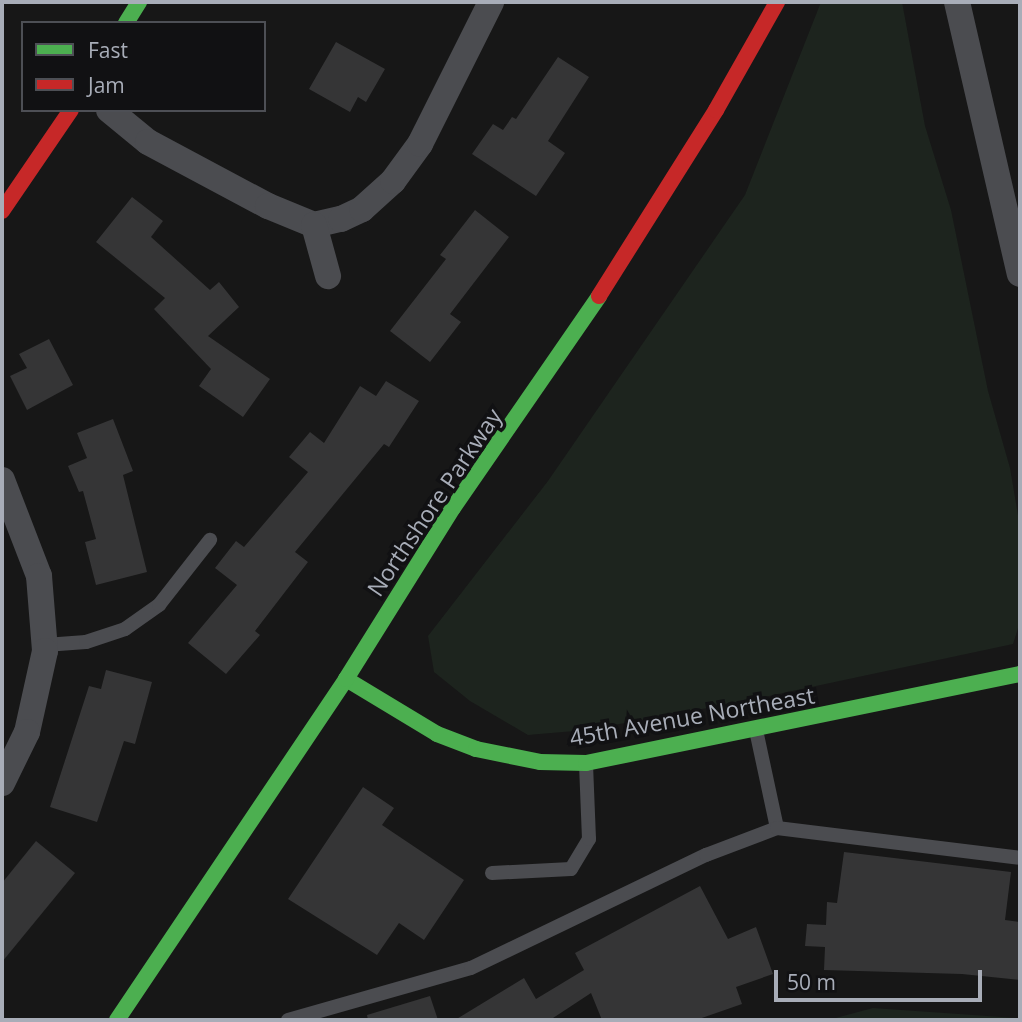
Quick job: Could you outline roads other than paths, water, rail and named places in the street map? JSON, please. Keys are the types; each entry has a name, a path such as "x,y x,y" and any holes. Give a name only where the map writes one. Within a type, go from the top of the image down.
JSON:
{"street":[{"path":"127,21 139,2"},
{"path":"111,112 148,142 225,186 314,225 362,209 393,181 420,144 491,2"},
{"name":"Northshore Parkway","path":"117,1020 346,679 453,508 566,348 716,110 778,2"},
{"path":"957,2 1020,274"},
{"path":"2,211 70,112"},
{"path":"314,225 328,276"},
{"path":"2,480 39,576 45,645 27,732 2,783"},
{"name":"45th Avenue Northeast","path":"346,679 437,734 476,749 540,762 586,762 1020,674"}],"lane":[{"path":"45,645 86,642 125,629 159,604 210,540"},
{"path":"756,729 777,828"},
{"path":"492,873 571,869 589,839 586,762"},
{"path":"288,1020 471,968 706,855 777,828 1020,858"}]}
